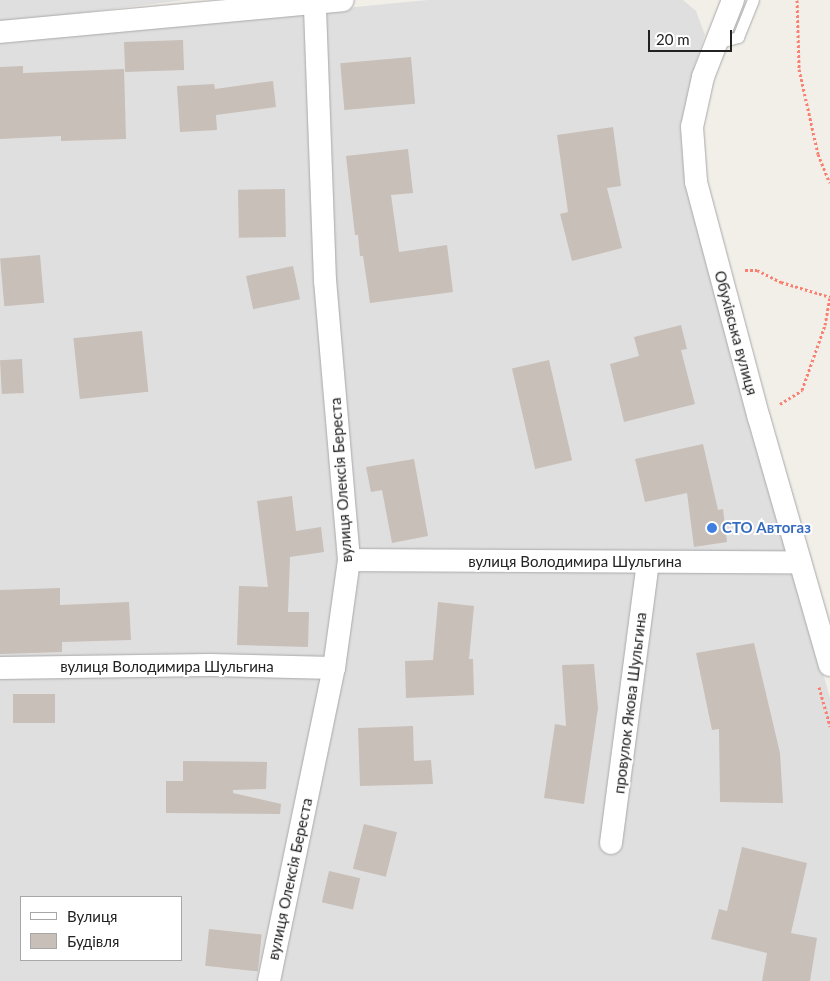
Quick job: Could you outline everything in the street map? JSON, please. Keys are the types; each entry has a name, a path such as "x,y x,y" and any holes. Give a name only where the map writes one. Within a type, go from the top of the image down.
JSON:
{"street":[{"path":"0,32 234,4 343,0"},
{"name":"Обухівська вулиця","path":"733,0 703,77 692,127 696,182 758,418 830,665"},
{"name":"вулиця Олексія Береста","path":"269,981 334,668 349,560 324,281 315,2"},
{"name":"вулиця Володимира Шульгина","path":"349,560 800,562"},
{"name":"провулок Якова Шульгина","path":"611,843 648,562"},
{"name":"вулиця Володимира Шульгина","path":"0,668 210,665 334,668"}],"lane":[{"path":"716,43 738,37 752,0"}],"path":[{"path":"797,0 799,69 818,154 830,183"},
{"path":"719,271 757,270 781,282 830,297 825,325 802,390 758,418"}],"shaded area":[{"path":"0,0 185,0 0,23"},
{"path":"428,0 683,0 696,11 705,35 695,64 683,125 710,271 830,698 830,981 0,981 0,41"}],"building":[{"path":"183,40 184,70 125,72 124,42"},
{"path":"411,57 415,104 344,110 340,63"},
{"path":"23,66 23,73 124,69 126,139 61,141 61,136 0,139 0,67"},
{"path":"273,81 276,107 216,115 217,130 180,132 177,86 214,84 215,89"},
{"path":"613,127 621,186 607,188 622,248 572,261 560,214 568,212 557,135"},
{"path":"408,149 413,193 391,195 399,252 447,245 453,292 370,303 363,256 360,256 358,235 355,235 346,156"},
{"path":"285,189 286,237 239,238 238,190"},
{"path":"40,255 44,303 4,306 0,258"},
{"path":"293,266 300,299 253,309 246,276"},
{"path":"681,325 687,349 681,350 695,404 624,422 610,364 639,356 634,337"},
{"path":"142,331 148,392 80,399 73,338"},
{"path":"22,359 24,393 2,394 0,360"},
{"path":"549,360 572,460 535,469 512,369"},
{"path":"703,444 718,510 723,509 727,542 694,547 687,493 645,502 635,459"},
{"path":"414,459 428,536 392,543 382,490 371,492 366,467"},
{"path":"292,496 296,531 321,527 324,552 290,557 288,612 309,612 308,647 237,645 239,586 268,587 257,501"},
{"path":"60,588 60,605 129,602 131,640 62,642 62,652 0,654 0,590"},
{"path":"438,602 474,606 469,659 473,659 474,695 406,698 405,661 433,660"},
{"path":"754,643 780,753 783,803 720,802 719,729 712,730 696,653"},
{"path":"594,664 598,708 584,804 544,798 555,724 566,726 562,665"},
{"path":"13,694 55,694 55,723 13,723"},
{"path":"413,726 414,761 431,760 433,784 360,786 358,728"},
{"path":"183,761 267,762 266,789 233,790 233,793 281,804 280,814 166,813 166,781 183,781"},
{"path":"364,824 397,832 386,877 353,869"},
{"path":"742,847 807,863 791,933 817,938 810,981 762,981 767,953 711,939 719,909 727,911"},
{"path":"329,871 360,878 353,909 322,902"},
{"path":"209,929 262,935 258,971 205,966"}],"place":[{"name":"СТО Автогаз","path":"712,528"}]}
